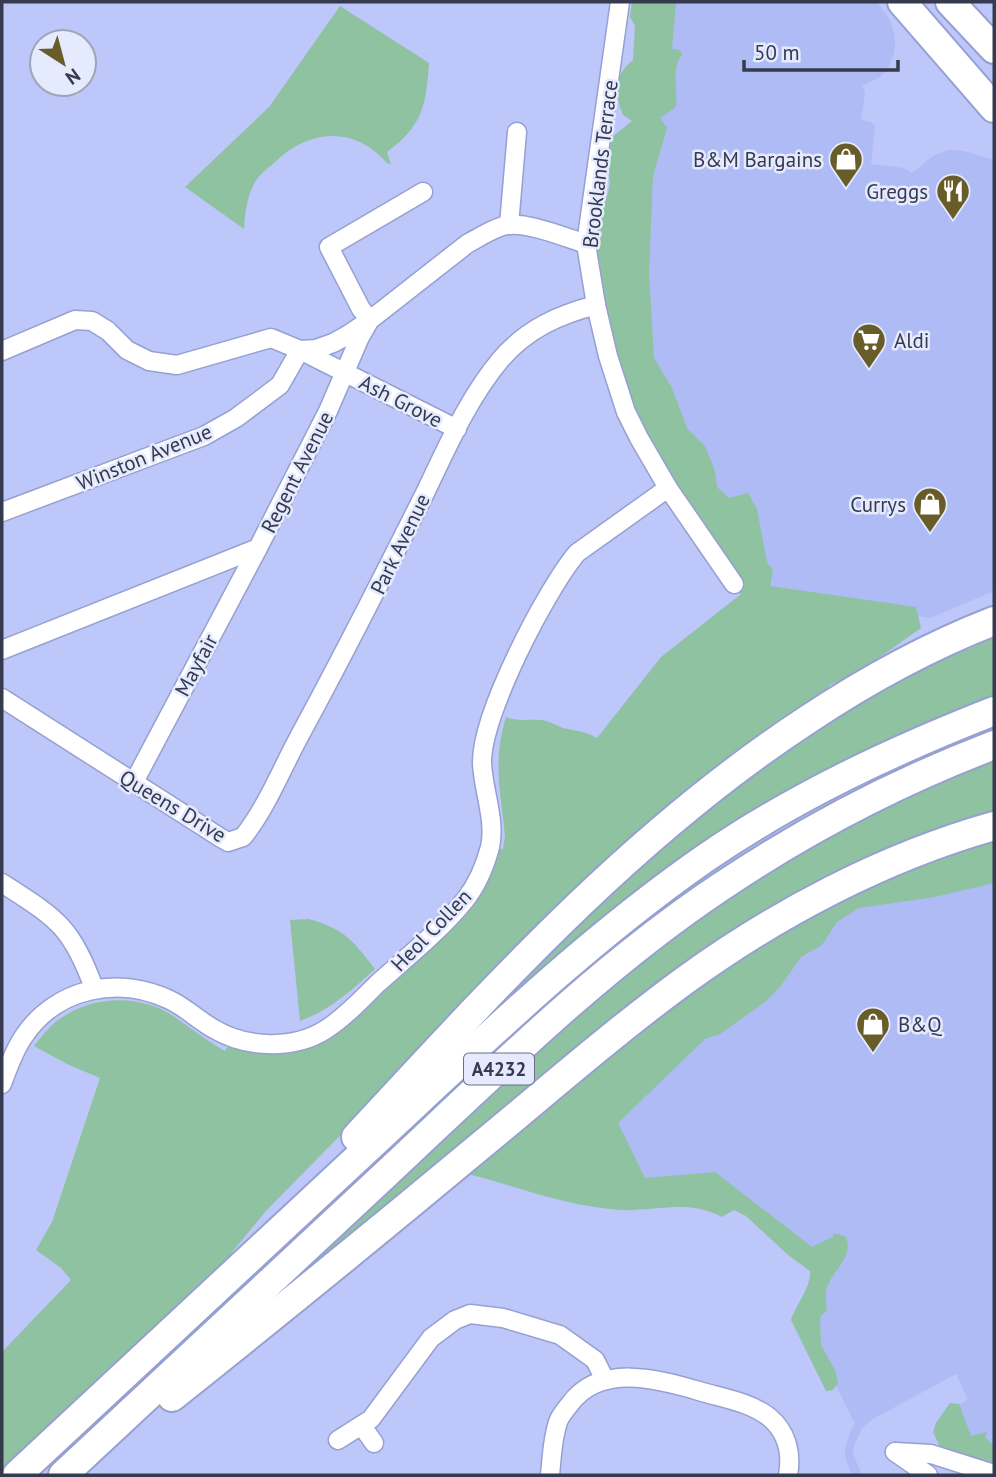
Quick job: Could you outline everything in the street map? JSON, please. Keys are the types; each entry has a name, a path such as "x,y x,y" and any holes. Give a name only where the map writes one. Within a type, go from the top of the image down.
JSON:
{"main road":[{"path":"902,2 994,108"},
{"path":"950,2 994,50"},
{"path":"202,1303 465,1019 547,934 640,846 764,747 851,691 923,650 994,621"},
{"name":"A4232","path":"17,1475 502,1023 659,892 756,826 841,778 933,735 994,712"},
{"name":"A4232","path":"63,1475 515,1053 617,965 716,890 825,822 932,769 994,745"},
{"path":"74,1475 684,981 732,948 813,901 921,851 994,825"}],"street":[{"name":"Brooklands Terrace","path":"620,2 586,244 596,304 608,356 626,412 668,488 734,584"},
{"path":"509,225 517,132"},
{"path":"370,320 361,309 329,247 423,192"},
{"path":"300,350 316,349 333,343 370,320 467,244 484,234 509,225 526,226 586,244"},
{"name":"Park Avenue","path":"250,829 370,604 457,429 501,359 542,324 565,313 596,304"},
{"name":"Ash Grove","path":"2,351 75,320 92,321 108,331 127,350 149,361 177,365 271,338 457,429"},
{"name":"Regent Avenue","path":"2,650 258,548 328,411 370,320"},
{"name":"Winston Avenue","path":"2,512 204,436 236,418 280,385 300,350"},
{"name":"Heol Collen","path":"2,1084 24,1035 36,1022 63,1000 93,988 136,987 153,992 226,1035 260,1044 309,1038 340,1019 453,913 476,883 484,867 491,838 482,763 486,729 518,656 555,585 577,553 668,488"},
{"name":"Mayfair","path":"134,782 258,548"},
{"name":"Queens Drive","path":"2,698 228,842 243,837 250,829"},
{"path":"2,883 62,925 78,949 93,988"},
{"path":"338,1440 362,1426 382,1407 431,1338 455,1320 470,1314 503,1318 560,1335 595,1360 606,1380"},
{"path":"550,1475 552,1446 559,1419 574,1398 588,1387 606,1380 650,1378 750,1406 770,1418 786,1437 790,1453 788,1475"},
{"path":"362,1426 374,1443"},
{"path":"928,1475 895,1452 931,1454 994,1474"}],"shaded area":[{"path":"657,2 877,2 890,20 895,45 887,70 880,77 862,86 865,93 861,120 871,122 875,126 871,164 904,168 912,173 933,156 948,150 964,151 994,160 994,591 930,618 771,594 645,357"},
{"path":"994,852 994,1459 944,1412 968,1400 956,1374 863,1427 854,1445 853,1454 862,1475 852,1475 845,1457 845,1448 855,1424 802,1316 821,1269 719,1193 652,1191 598,1097 869,896"}],"green space":[{"path":"632,2 676,2 672,49 680,50 682,55 676,73 676,107 660,118 667,128 653,176 649,272 654,358 672,388 687,428 705,446 715,471 717,487 729,498 748,493 757,509 767,562 773,570 770,586 916,607 921,628 856,674 831,684 818,700 422,1052 265,1212 192,1295 11,1475 2,1475 2,1352 71,1280 61,1268 36,1250 52,1222 100,1078 34,1046 43,1035 53,1024 73,1011 87,1005 115,1000 144,1003 170,1014 225,1051 228,1046 262,1052 295,1050 469,908 486,886 499,849 503,849 505,837 498,764 506,717 544,721 597,738 661,657 741,594 729,586 686,499 610,380 593,218 607,196 610,184 608,160 612,137 632,121 623,115 617,92 622,72 633,60 635,26 630,17"},
{"path":"340,6 429,63 420,114 408,133 387,152 391,164 360,142 346,137 316,138 287,152 255,182 247,205 244,229 185,187 269,107"},
{"path":"994,638 994,705 870,755 423,1081 541,954 737,777 894,681"},
{"path":"994,757 994,817 853,871 305,1276 303,1274 303,1268 522,1065 662,944 774,866 878,808"},
{"path":"994,837 994,883 935,897 859,908 837,922 822,945 801,957 780,987 765,1002 720,1034 705,1039 618,1123 645,1178 715,1172 812,1247 834,1236 833,1233 845,1236 848,1250 827,1287 827,1310 820,1317 821,1345 835,1370 838,1383 833,1390 826,1391 791,1320 808,1284 810,1271 788,1255 746,1216 734,1210 722,1217 689,1207 627,1210 589,1206 464,1173 570,1084 746,951 856,891"},
{"path":"309,919 332,927 347,937 375,969 331,1005 300,1021 290,920"},
{"path":"950,1403 959,1404 971,1436 987,1432 985,1437 994,1446 994,1465 983,1465 941,1449 933,1432"}],"place":[{"name":"B&M Bargains","path":"846,189"},
{"name":"Greggs","path":"953,221"},
{"name":"Aldi","path":"869,370"},
{"name":"Currys","path":"930,534"},
{"name":"B&Q","path":"873,1054"}]}
